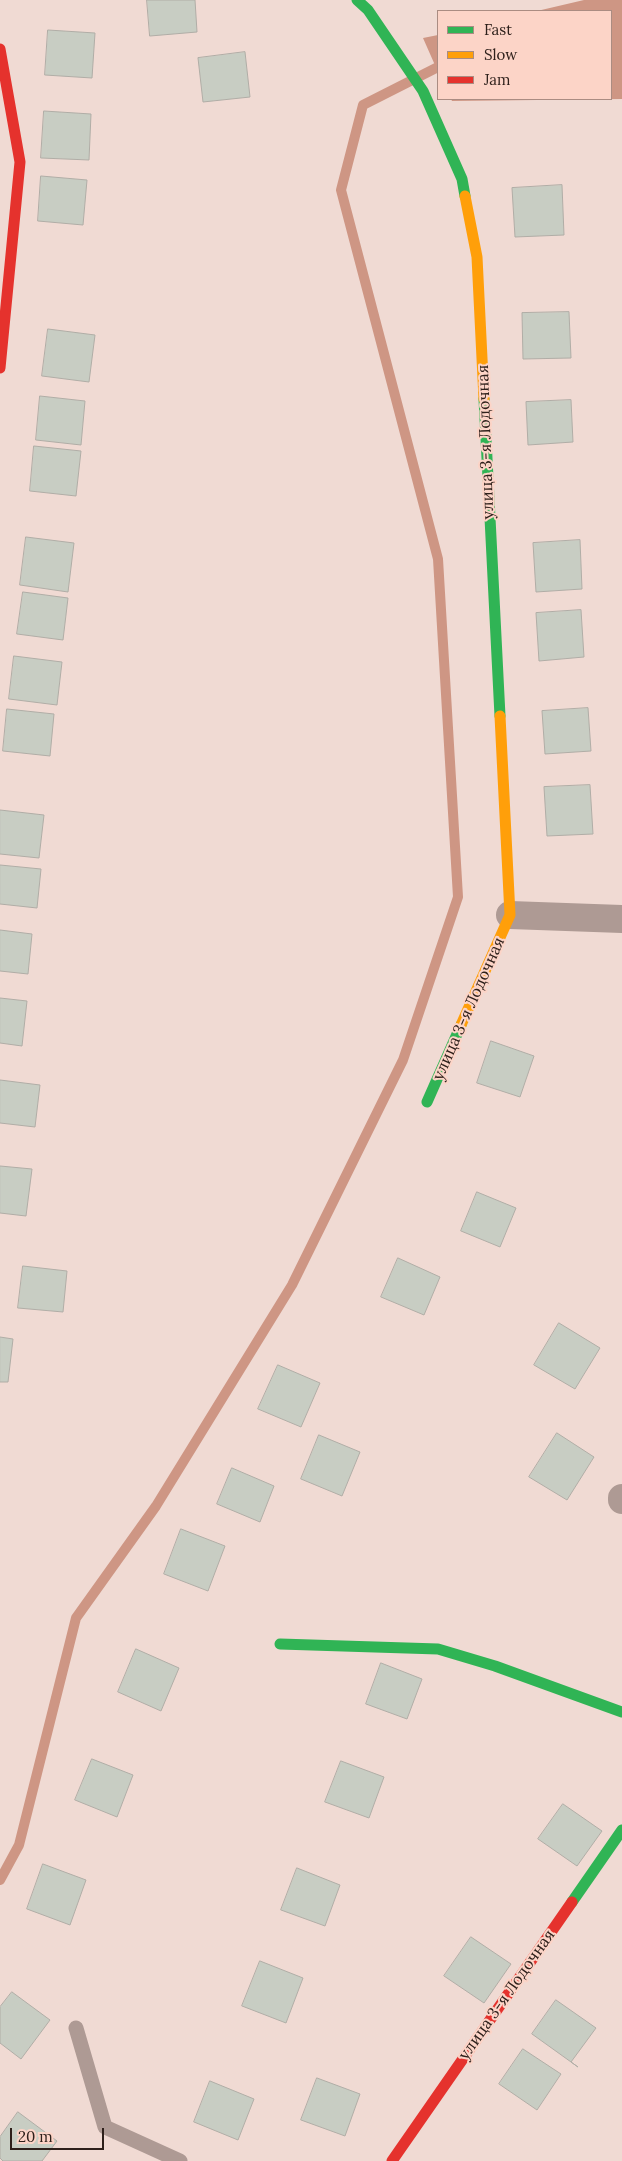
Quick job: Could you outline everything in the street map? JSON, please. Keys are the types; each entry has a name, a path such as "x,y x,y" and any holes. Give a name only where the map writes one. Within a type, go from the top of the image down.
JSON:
{"street":[{"name":"улица 3-я Лодочная","path":"356,0 368,10 423,91 462,179 477,257 510,916 427,1102"},
{"path":"0,49 20,162 0,368"},
{"path":"510,916 622,919"},
{"path":"280,1644 438,1649 495,1666 622,1712"},
{"name":"улица 3-я Лодочная","path":"392,2161 622,1830"}],"lane":[{"path":"76,2028 105,2127 180,2161"}],"shaded area":[{"path":"584,0 622,0 622,99 612,99 612,10 541,10"},
{"path":"437,35 437,70 423,38"},
{"path":"452,100 537,100 452,101"}],"building":[{"path":"147,0 195,0 197,32 150,36"},
{"path":"48,30 95,33 92,78 45,75"},
{"path":"245,52 250,97 203,102 198,58"},
{"path":"44,111 91,114 89,160 41,158"},
{"path":"41,176 87,180 83,225 38,221"},
{"path":"562,185 564,235 515,237 512,188"},
{"path":"569,312 571,358 523,359 522,313"},
{"path":"48,329 95,335 89,382 42,376"},
{"path":"40,396 85,401 81,445 36,440"},
{"path":"571,400 573,442 528,445 526,402"},
{"path":"34,446 81,451 76,496 30,491"},
{"path":"26,537 74,543 68,592 20,585"},
{"path":"580,540 582,589 536,592 533,543"},
{"path":"23,592 68,598 63,640 17,634"},
{"path":"581,610 584,657 539,661 536,613"},
{"path":"14,656 62,662 57,705 9,699"},
{"path":"588,708 591,751 545,754 542,711"},
{"path":"7,709 54,714 50,756 3,751"},
{"path":"590,785 593,834 547,836 544,787"},
{"path":"0,810 44,815 39,858 0,854"},
{"path":"0,865 41,869 37,908 0,904"},
{"path":"0,930 32,934 28,974 0,971"},
{"path":"0,998 27,1001 22,1046 0,1043"},
{"path":"491,1041 534,1056 520,1097 477,1083"},
{"path":"0,1080 40,1085 35,1127 0,1123"},
{"path":"0,1166 32,1169 26,1216 0,1213"},
{"path":"477,1192 516,1208 500,1247 461,1231"},
{"path":"398,1258 440,1277 424,1315 381,1297"},
{"path":"23,1266 67,1271 63,1312 18,1308"},
{"path":"559,1323 600,1348 575,1389 534,1365"},
{"path":"0,1337 13,1339 8,1382 0,1382"},
{"path":"278,1365 320,1383 301,1427 258,1409"},
{"path":"557,1433 594,1457 567,1500 529,1477"},
{"path":"319,1435 360,1452 342,1496 301,1479"},
{"path":"232,1468 274,1486 260,1522 217,1504"},
{"path":"181,1529 225,1546 208,1591 164,1574"},
{"path":"136,1649 179,1668 161,1711 118,1692"},
{"path":"381,1663 422,1679 407,1719 366,1704"},
{"path":"92,1759 133,1775 117,1817 75,1800"},
{"path":"341,1761 384,1777 369,1818 325,1802"},
{"path":"563,1804 602,1831 577,1866 538,1839"},
{"path":"43,1864 86,1880 70,1925 27,1909"},
{"path":"297,1868 340,1885 325,1926 281,1910"},
{"path":"471,1937 511,1964 484,2003 444,1976"},
{"path":"260,1961 303,1978 286,2023 242,2006"},
{"path":"12,1992 50,2020 21,2059 0,2043 0,2007"},
{"path":"556,2000 596,2028 571,2062 532,2034"},
{"path":"523,2049 561,2074 537,2110 499,2084"},
{"path":"317,2078 360,2094 345,2136 301,2120"},
{"path":"210,2081 254,2099 238,2140 194,2122"},
{"path":"18,2112 57,2141 42,2161 3,2161 0,2158 0,2137"}],"waterway":[{"path":"0,1880 19,1845 76,1618 156,1506 292,1285 403,1060 458,897 438,559 341,190 363,105 437,68"}],"traffic: fast":[{"path":"357,0 368,10 423,91 462,179 465,196"},
{"path":"484,399 500,716"},
{"path":"427,1102 461,1025"},
{"path":"280,1644 438,1649 495,1666 622,1712"},
{"path":"572,1902 622,1830"}],"traffic: slow":[{"path":"465,196 477,257 484,399"},
{"path":"461,1025 510,915 500,716"}],"traffic: jam":[{"path":"0,49 20,162 0,368"},
{"path":"392,2161 572,1902"}]}
